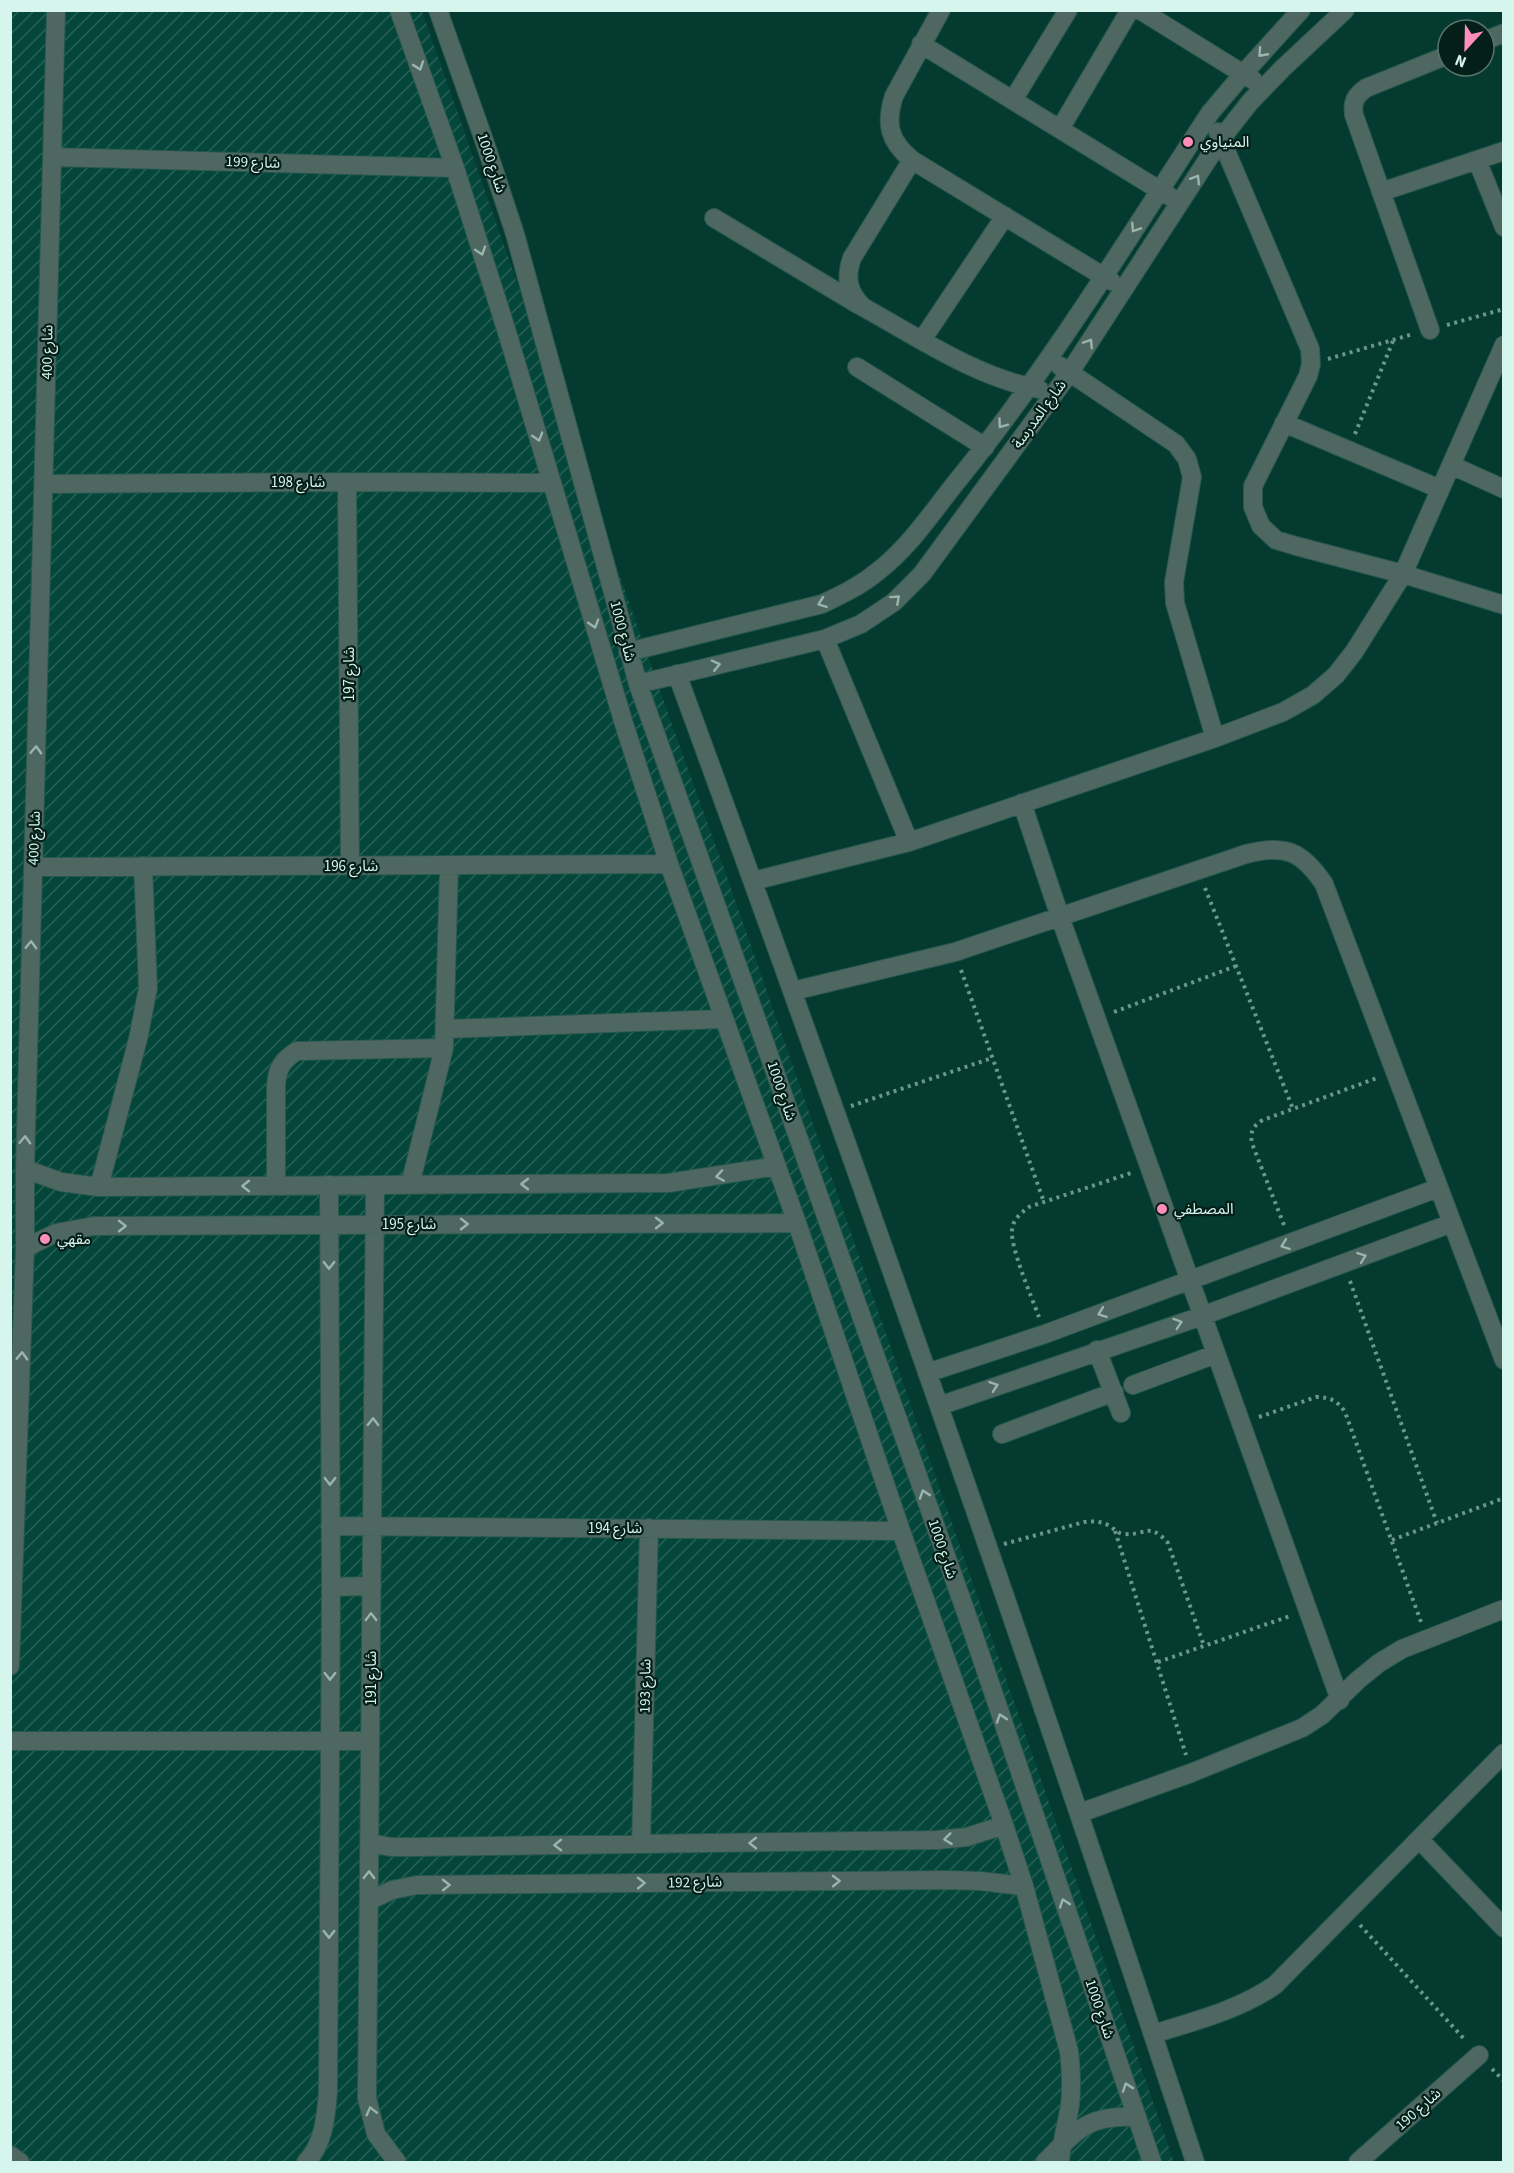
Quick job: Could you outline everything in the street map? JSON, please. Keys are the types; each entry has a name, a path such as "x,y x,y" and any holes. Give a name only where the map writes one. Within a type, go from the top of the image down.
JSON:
{"street":[{"name":"شارع 400","path":"10,1666 14,1490 25,1248 25,1169 56,10"},
{"name":"شارع 1000","path":"399,10 454,168 669,864 797,1223 1024,1886 1070,2051 1072,2078 1070,2105 1061,2154"},
{"name":"شارع 1000","path":"438,10 515,234 638,684 969,1621 1152,2163"},
{"path":"941,10 894,96 889,110 889,124 893,138 912,160 1124,289"},
{"path":"1013,100 1068,10"},
{"path":"1060,129 1130,10"},
{"path":"1140,10 1264,88"},
{"name":"شارع المدرسة","path":"628,652 822,604 851,590 878,572 901,550 985,447 1029,387 1210,113 1301,10"},
{"name":"شارع المدرسة","path":"638,684 825,639 861,624 894,602 922,574 1070,372 1221,139 1264,88 1343,11"},
{"path":"921,44 1181,203"},
{"path":"1430,330 1354,115 1353,104 1357,94 1366,88 1436,60"},
{"path":"1210,113 1310,349 1311,364 1308,376 1253,486 1252,507 1261,526 1276,540 1403,574 1503,605"},
{"path":"1381,192 1503,151"},
{"name":"شارع 199","path":"52,157 454,168"},
{"path":"863,307 854,297 848,285 848,271 852,258 912,160"},
{"path":"1477,160 1503,227"},
{"path":"922,340 1005,216"},
{"path":"714,218 922,340 979,369 1029,387 1055,392"},
{"path":"753,881 909,842 1215,738 1283,712 1313,695 1336,675 1354,652 1403,574 1503,345"},
{"path":"1048,358 1176,444 1187,459 1192,477 1174,582 1175,603 1215,738"},
{"path":"857,367 985,447"},
{"path":"1284,423 1440,489"},
{"path":"1451,465 1503,489"},
{"name":"شارع 197","path":"347,482 350,866"},
{"name":"شارع 198","path":"44,484 552,483"},
{"path":"825,639 909,842"},
{"path":"677,674 836,1111 939,1406 1080,1813 1195,2163"},
{"path":"1022,803 1096,1019 1340,1700"},
{"path":"793,991 955,952 1269,848 1292,852 1311,865 1324,884 1503,1360"},
{"name":"شارع 196","path":"33,867 669,864"},
{"path":"410,1185 444,1048 449,866"},
{"path":"99,1187 138,1039 148,988 143,867"},
{"path":"445,1029 723,1019"},
{"path":"276,1185 277,1071 285,1059 297,1051 444,1048"},
{"path":"25,1169 61,1182 99,1187 668,1183 777,1166"},
{"path":"306,2163 324,2127 328,2092 331,1587 329,1185"},
{"name":"شارع 191","path":"375,1185 367,2098 376,2134 397,2163"},
{"path":"927,1373 1045,1334 1438,1188"},
{"name":"شارع 195","path":"25,1248 56,1233 94,1226 797,1223"},
{"path":"939,1406 1097,1350 1202,1316 1452,1223"},
{"path":"1045,1334 1055,1365"},
{"path":"1097,1350 1121,1413"},
{"path":"1133,1385 1216,1354"},
{"path":"1002,1434 1114,1392"},
{"name":"شارع 194","path":"330,1526 901,1531"},
{"name":"شارع 193","path":"641,1844 649,1528"},
{"path":"331,1587 372,1586"},
{"path":"1080,1813 1191,1773 1302,1728 1322,1716 1358,1680 1379,1663 1402,1649 1503,1609"},
{"path":"10,1742 370,1740"},
{"path":"1153,2034 1236,2007 1257,1998 1275,1985 1503,1753"},
{"path":"370,1843 392,1847 414,1847 937,1840 967,1837 1004,1825"},
{"path":"1419,1839 1503,1928"},
{"name":"شارع 192","path":"369,1901 392,1890 417,1886 946,1880 1024,1886"},
{"name":"شارع 190","path":"1358,2163 1479,2055"},
{"path":"1045,2163 1061,2154 1076,2131 1095,2121 1116,2115 1137,2117"},
{"path":"10,2155 20,2163"}],"path":[{"path":"1311,364 1503,309"},
{"path":"1348,450 1393,340"},
{"path":"1198,870 1293,1109"},
{"path":"955,952 1044,1202"},
{"path":"1096,1019 1236,966"},
{"path":"836,1111 992,1058"},
{"path":"1291,1242 1250,1139 1251,1131 1256,1124 1394,1071"},
{"path":"1045,1334 1013,1242 1012,1228 1018,1216 1029,1207 1149,1167"},
{"path":"1344,1263 1437,1523"},
{"path":"1241,1424 1316,1397 1325,1397 1340,1404 1345,1412 1427,1639"},
{"path":"1392,1540 1503,1498"},
{"path":"988,1548 1084,1522 1096,1521 1124,1534 1142,1530 1152,1531 1168,1543 1204,1646"},
{"path":"1115,1531 1191,1773"},
{"path":"1158,1662 1307,1610"},
{"path":"1347,1912 1503,2081"}],"shaded area":[{"path":"11,11 422,11 730,885 1174,2162 11,2162"}],"place":[{"name":"المنياوي","path":"1188,142"},
{"name":"المصطفي","path":"1162,1209"},
{"name":"مقهي","path":"45,1239"}]}
